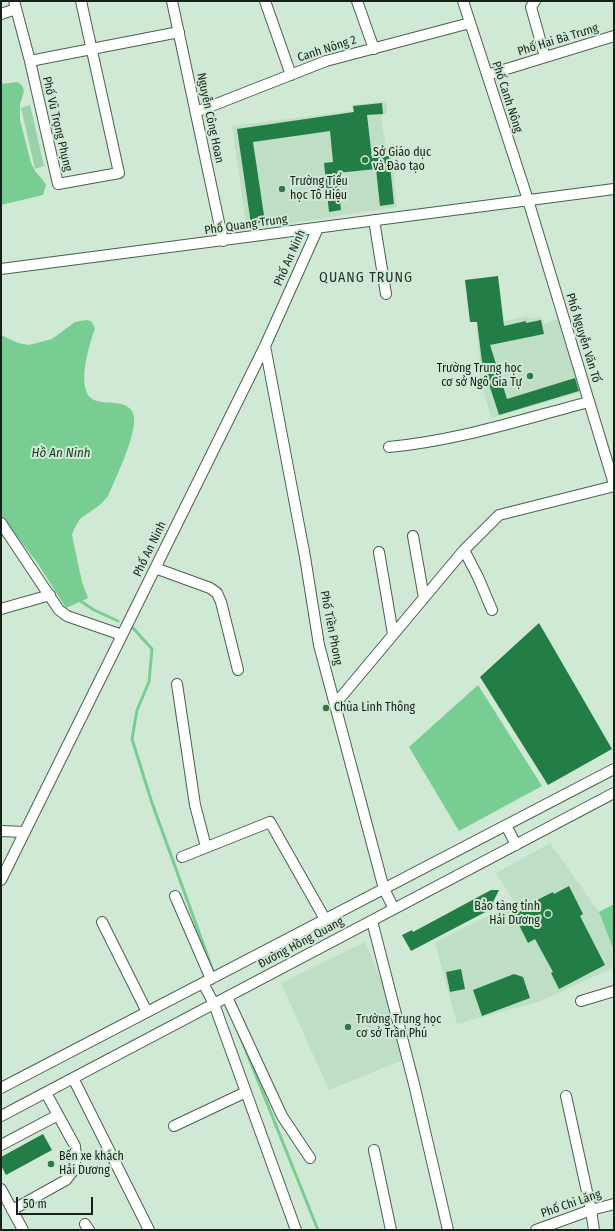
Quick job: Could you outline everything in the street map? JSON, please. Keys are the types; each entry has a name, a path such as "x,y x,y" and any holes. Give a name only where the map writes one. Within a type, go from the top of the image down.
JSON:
{"street":[{"name":"Phố Vũ Trọng Phụng","path":"15,5 30,61 58,184 119,172 81,1"},
{"name":"Nguyễn Công Hoan","path":"172,1 222,241"},
{"path":"265,1 291,75"},
{"path":"357,1 374,48"},
{"name":"Phố Canh Nông","path":"463,1 528,200"},
{"path":"535,1 531,7 545,57"},
{"path":"1,14 15,5"},
{"name":"Canh Nông 2","path":"196,112 326,61 470,23"},
{"path":"30,61 178,32"},
{"name":"Phố Hai Bà Trưng","path":"487,75 614,36"},
{"name":"Phố Quang Trung","path":"1,269 614,189"},
{"name":"Phố Nguyễn Văn Tố","path":"528,200 614,485"},
{"path":"374,220 386,294"},
{"name":"Phố An Ninh","path":"1,880 265,346 318,228"},
{"name":"Phố Tiền Phong","path":"265,346 305,557 319,645 336,703 384,889 394,909"},
{"path":"389,447 438,441 589,402"},
{"path":"336,703 464,550 498,515 614,485"},
{"path":"1,523 59,610 67,616 122,635"},
{"path":"412,536 424,598"},
{"path":"464,550 478,577 492,610"},
{"path":"379,552 393,634"},
{"path":"155,568 210,588 217,593 221,602 238,670"},
{"path":"1,609 50,596"},
{"path":"177,684 195,805 206,847"},
{"name":"Đường Hồng Quang","path":"1,1088 614,769"},
{"name":"Đường Hồng Quang","path":"1,1116 614,794"},
{"path":"182,857 270,822 325,919"},
{"path":"506,825 516,845"},
{"path":"1,831 25,832"},
{"path":"176,896 296,1230"},
{"path":"372,921 414,1084 448,1230"},
{"path":"102,922 147,1012"},
{"path":"581,1001 614,991"},
{"path":"227,997 282,1116 310,1158"},
{"path":"73,1078 149,1230"},
{"path":"12,1210 66,1180 73,1171 76,1157 75,1146 46,1092"},
{"path":"174,1126 246,1092"},
{"path":"566,1096 594,1230"},
{"path":"1,1145 58,1115"},
{"path":"374,1150 391,1230"},
{"path":"1,1189 23,1230"},
{"name":"Phố Chi Lăng","path":"536,1230 591,1210 614,1204"}],"shaded area":[{"name":"Trường Tiểu học Tô Hiệu","path":"387,101 387,114 381,117 387,154 392,154 397,207 247,230 232,126 352,111 352,105"},
{"path":"30,105 44,166 35,169 21,108"},
{"name":"Trường Trung học cơ sở Ngô Gia Tự","path":"528,316 528,319 541,317 545,324 560,318 585,391 491,418 476,362 480,360 476,327"},
{"path":"550,843 599,912 614,951 614,967 541,1001 457,1024 435,942 515,903 496,873"},
{"name":"Trường Trung học cơ sở Trần Phú","path":"365,942 387,994 403,1060 329,1090 281,983"}],"water":[{"path":"17,82 22,85 24,91 20,104 20,120 31,163 35,171 46,185 43,195 1,205 1,84"},
{"name":"Hồ An Ninh","path":"86,320 91,321 95,328 85,366 85,387 88,395 94,400 126,406 133,413 134,420 133,430 126,454 108,496 101,504 80,519 74,529 72,535 82,582 88,598 66,608 36,561 1,516 1,335 18,343 29,345 52,339 75,322"},
{"path":"478,685 542,786 459,831 409,747"},
{"path":"614,904 614,951 599,912"}],"building":[{"path":"382,103 383,114 367,115 372,158 389,156 394,204 380,206 376,169 337,173 341,210 329,212 324,163 333,162 330,131 253,142 265,222 251,224 237,129 354,112 353,106"},
{"path":"498,276 504,326 526,321 526,323 541,320 544,334 490,345 507,399 575,378 579,391 499,415 482,362 477,322 470,322 465,280"},
{"path":"539,623 612,749 548,785 480,677"},
{"path":"569,886 583,914 580,916 605,965 559,989 551,973 553,972 535,939 528,943 514,915 528,907 527,905"},
{"path":"491,890 499,890 493,902 495,907 411,951 402,935 412,930 413,932"},
{"path":"461,969 465,989 450,992 446,972"},
{"path":"514,974 523,977 530,998 482,1016 473,990"},
{"path":"43,1134 52,1150 6,1175 1,1165 1,1157"}],"waterway":[{"path":"79,600 94,610 118,621"},
{"path":"133,628 152,649 149,682 137,710 132,739 152,803 213,971"},
{"path":"238,1031 318,1230"}],"place":[{"name":"Sở Giáo dục và Đào tạo","path":"365,160"},
{"name":"Trường Tiểu học Tô Hiệu","path":"282,189"},
{"name":"Trường Trung học cơ sở Ngô Gia Tự","path":"530,376"},
{"name":"Chùa Linh Thông","path":"326,708"},
{"name":"Bảo tàng tỉnh Hải Dương","path":"548,914"},
{"name":"Trường Trung học cơ sở Trần Phú","path":"348,1027"},
{"name":"Bến xe khách Hải Dương","path":"51,1164"}],"district":[{"name":"QUANG TRUNG","path":"366,278"}]}
